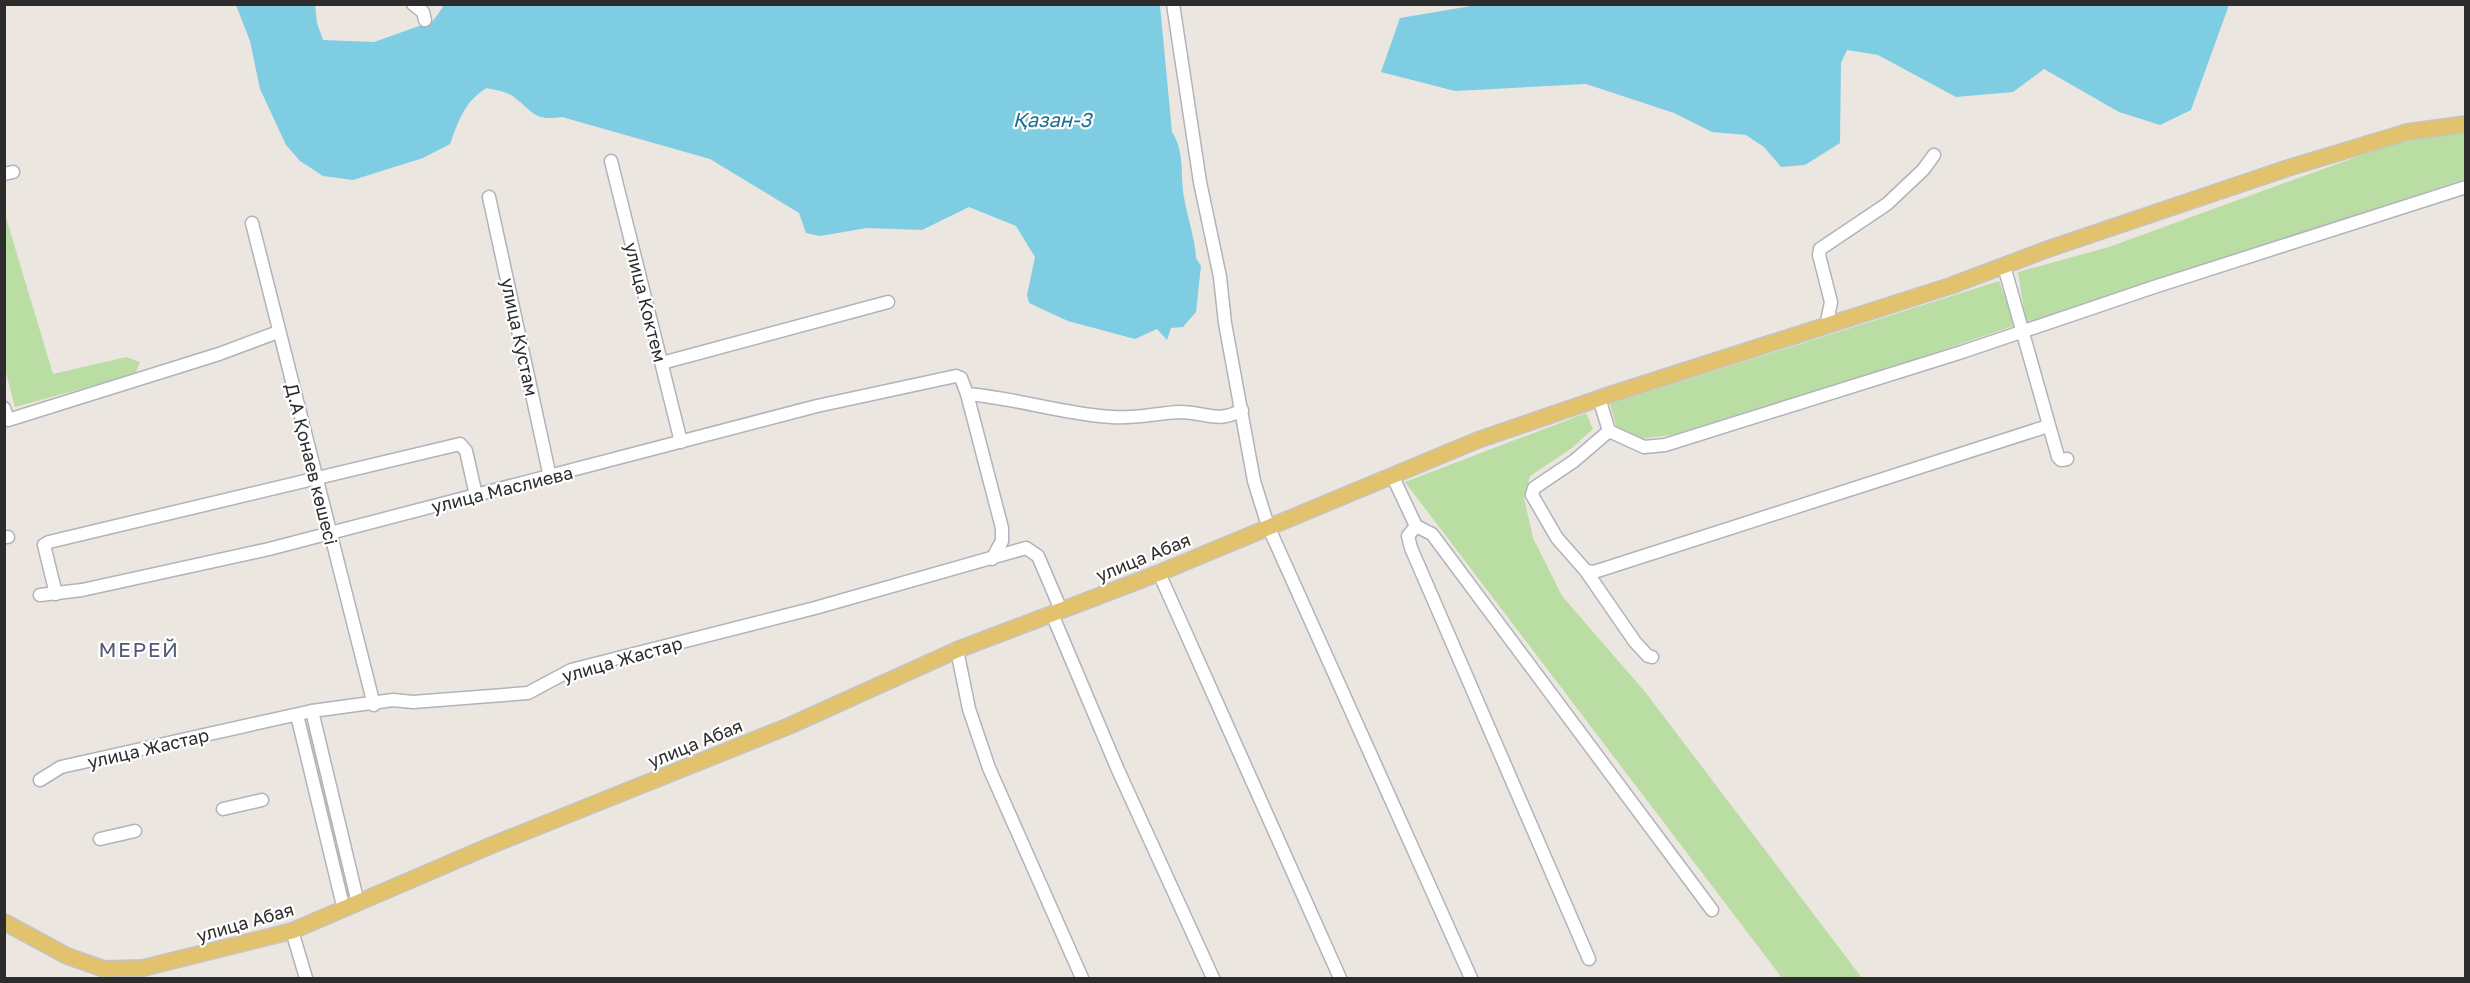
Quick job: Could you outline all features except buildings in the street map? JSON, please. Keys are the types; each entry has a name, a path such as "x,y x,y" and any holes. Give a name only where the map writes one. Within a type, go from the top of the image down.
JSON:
{"main road":[{"name":"улица Абая","path":"4,922 67,956 104,969 143,968 292,931 492,845 789,726 957,650 1159,573 1478,440 1599,398 1826,327 2289,168 2407,132 2466,124"}],"street":[{"path":"413,4 423,12 425,20"},
{"path":"1173,4 1200,182 1220,277 1225,323 1254,481 1268,526 1471,978"},
{"path":"1826,327 1831,302 1819,255 1820,249 1887,204 1923,170 1934,155"},
{"name":"улица Коктем","path":"611,161 681,442"},
{"path":"1599,398 1609,431 1634,445 1644,447 1665,445 2466,187"},
{"name":"улица Кустам","path":"489,197 550,477"},
{"name":"Д.А Қонаев көшесі","path":"252,223 260,247 278,332 374,705"},
{"path":"2004,266 2058,456 2061,460 2067,459"},
{"path":"662,363 888,302"},
{"path":"6,416 219,354 278,332"},
{"name":"улица Маслиева","path":"40,595 56,594 269,549 818,406 946,376 961,378 967,394"},
{"path":"992,559 1002,541 1002,528 967,394 1112,417 1180,412 1223,418 1242,410"},
{"path":"1586,571 1594,572 2049,426"},
{"path":"1609,431 1574,461 1534,488 1532,495 1557,538 1586,571 1635,642 1648,656 1652,657"},
{"path":"56,594 44,545 49,542 460,444 466,451 476,495"},
{"path":"1392,475 1416,526 1432,534 1712,910"},
{"path":"1416,526 1408,536 1411,548 1589,959"},
{"name":"улица Жастар","path":"40,780 61,767 312,711 364,704 374,705 393,700 413,702 528,693 571,670 815,608 1026,548 1033,551 1056,612"},
{"path":"1159,573 1340,978"},
{"path":"1056,612 1118,770 1213,978"},
{"path":"957,650 969,709 989,768 1082,978"},
{"path":"312,711 351,907"},
{"path":"297,715 351,907"},
{"path":"223,809 262,800"},
{"path":"100,839 135,831"},
{"path":"292,931 306,978"}],"green space":[{"path":"2465,132 2465,179 2026,323 2018,272 2109,247 2403,140"},
{"path":"4,211 53,374 126,357 140,362 135,374 15,407 5,369"},
{"path":"1999,281 2016,325 1881,371 1671,435 1640,439 1617,429 1610,404"},
{"path":"1586,413 1593,429 1572,448 1530,476 1524,498 1533,538 1562,596 1646,693 1862,978 1782,978 1405,482"},
{"path":"310,728 320,766 315,767 306,732"},
{"path":"321,768 338,842 333,843 315,770"},
{"path":"338,844 351,894 346,895 334,846"}],"water":[{"name":"Қазан-3","path":"445,4 1160,5 1172,132 1179,147 1185,205 1196,258 1201,266 1196,312 1183,327 1171,328 1167,340 1157,329 1135,339 1068,321 1029,303 1027,295 1035,257 1016,226 969,207 922,230 867,228 820,236 806,233 799,213 710,159 562,117 544,118 533,113 511,95 487,88 468,105 459,120 450,144 423,158 353,180 323,176 300,161 286,145 260,89 250,41 236,5 315,5 317,23 323,40 374,42 433,21"},
{"path":"1477,5 2229,5 2191,110 2160,125 2119,112 2044,69 2013,92 1956,97 1878,55 1847,50 1841,63 1840,143 1805,165 1781,167 1764,147 1746,135 1712,132 1674,113 1586,84 1455,91 1381,72 1400,18"}],"district":[{"name":"МЕРЕЙ","path":"139,649"}]}
